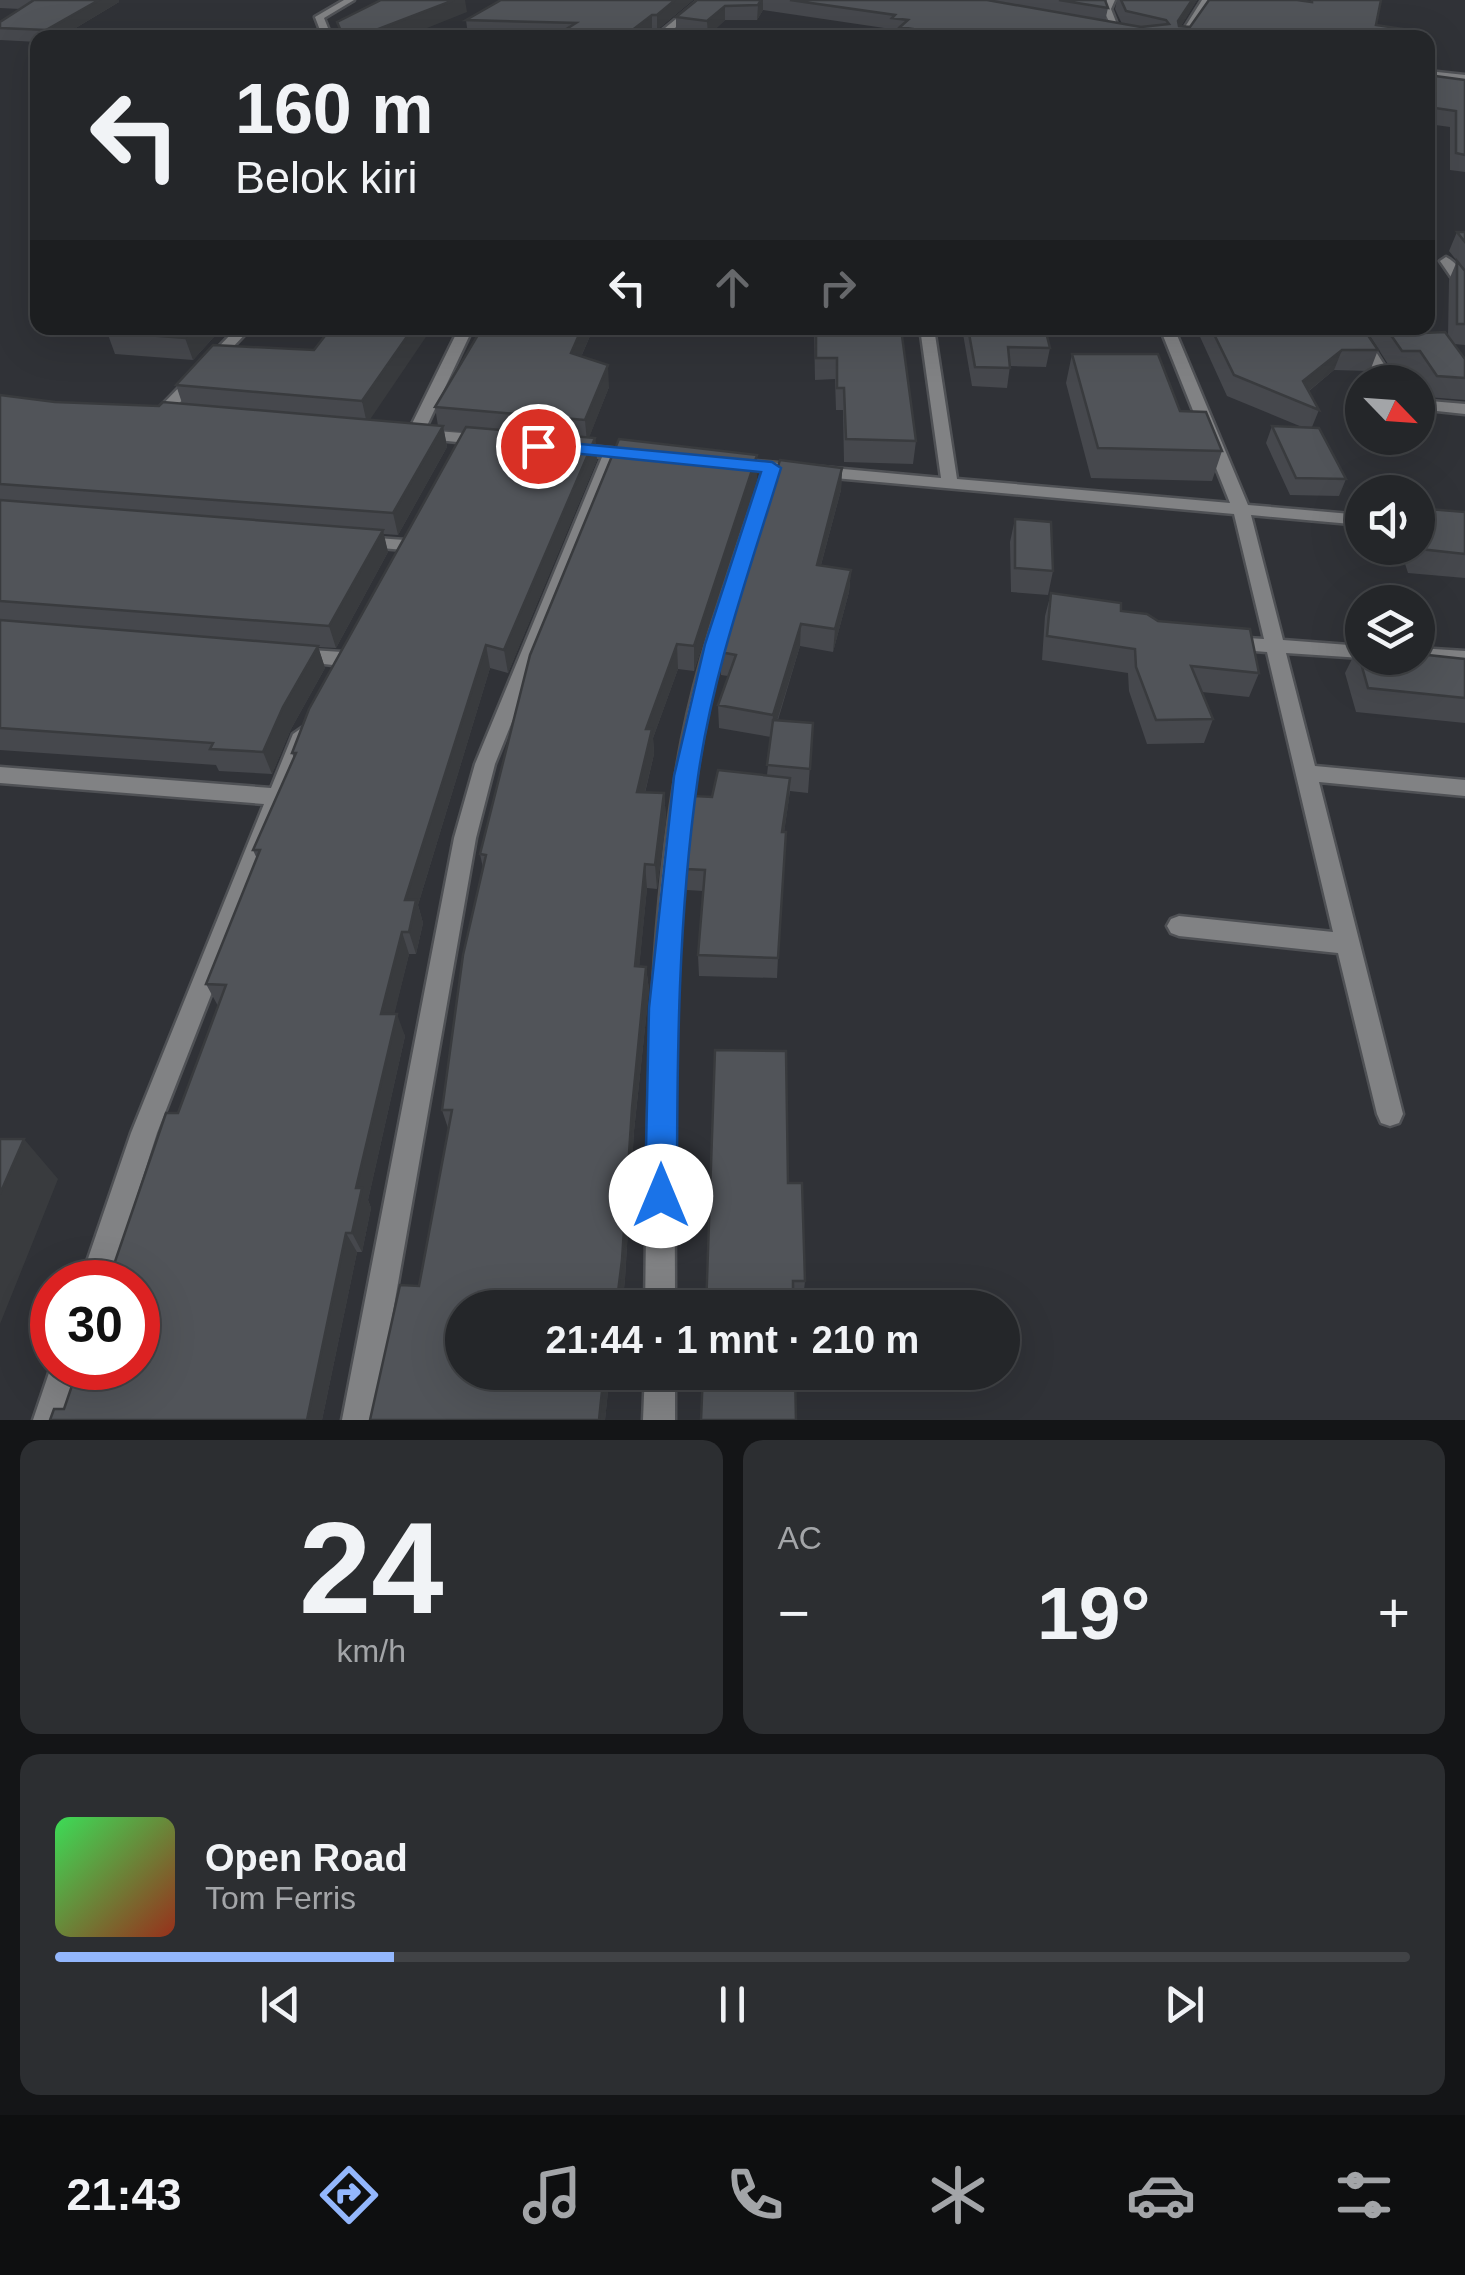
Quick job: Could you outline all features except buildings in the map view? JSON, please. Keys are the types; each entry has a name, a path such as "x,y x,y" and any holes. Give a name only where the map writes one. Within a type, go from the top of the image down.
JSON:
{"street":[{"path":"324,30 318,16 350,0"},
{"path":"668,30 704,0"},
{"path":"1110,0 1107,9 1118,30"},
{"path":"1187,30 1206,0"},
{"path":"1102,28 1118,30"},
{"path":"1435,75 1465,78"},
{"path":"1446,261 1465,287"},
{"path":"161,414 237,335"},
{"path":"415,434 463,335"},
{"path":"928,335 950,485"},
{"path":"1170,335 1241,509 1390,1114"},
{"path":"1358,335 1377,365"},
{"path":"1435,406 1465,409"},
{"path":"142,412 181,415"},
{"path":"396,432 460,446 501,442"},
{"path":"556,447 665,458"},
{"path":"358,1420 465,838 480,783 560,573 612,453"},
{"path":"718,463 1345,518"},
{"path":"660,1290 663,1008 686,776 716,644 772,468"},
{"path":"347,540 405,546"},
{"path":"1204,640 1345,651"},
{"path":"266,653 347,651 327,688"},
{"path":"1435,655 1465,657"},
{"path":"101,1260 144,1133 311,717"},
{"path":"1309,773 1465,788"},
{"path":"0,775 276,797"},
{"path":"1178,926 1350,944"},
{"path":"49,1420 59,1390"},
{"path":"659,1420 660,1390"}],"route":[{"path":"538,446 772,468 716,644 686,776 663,1008 661,1196"}]}
